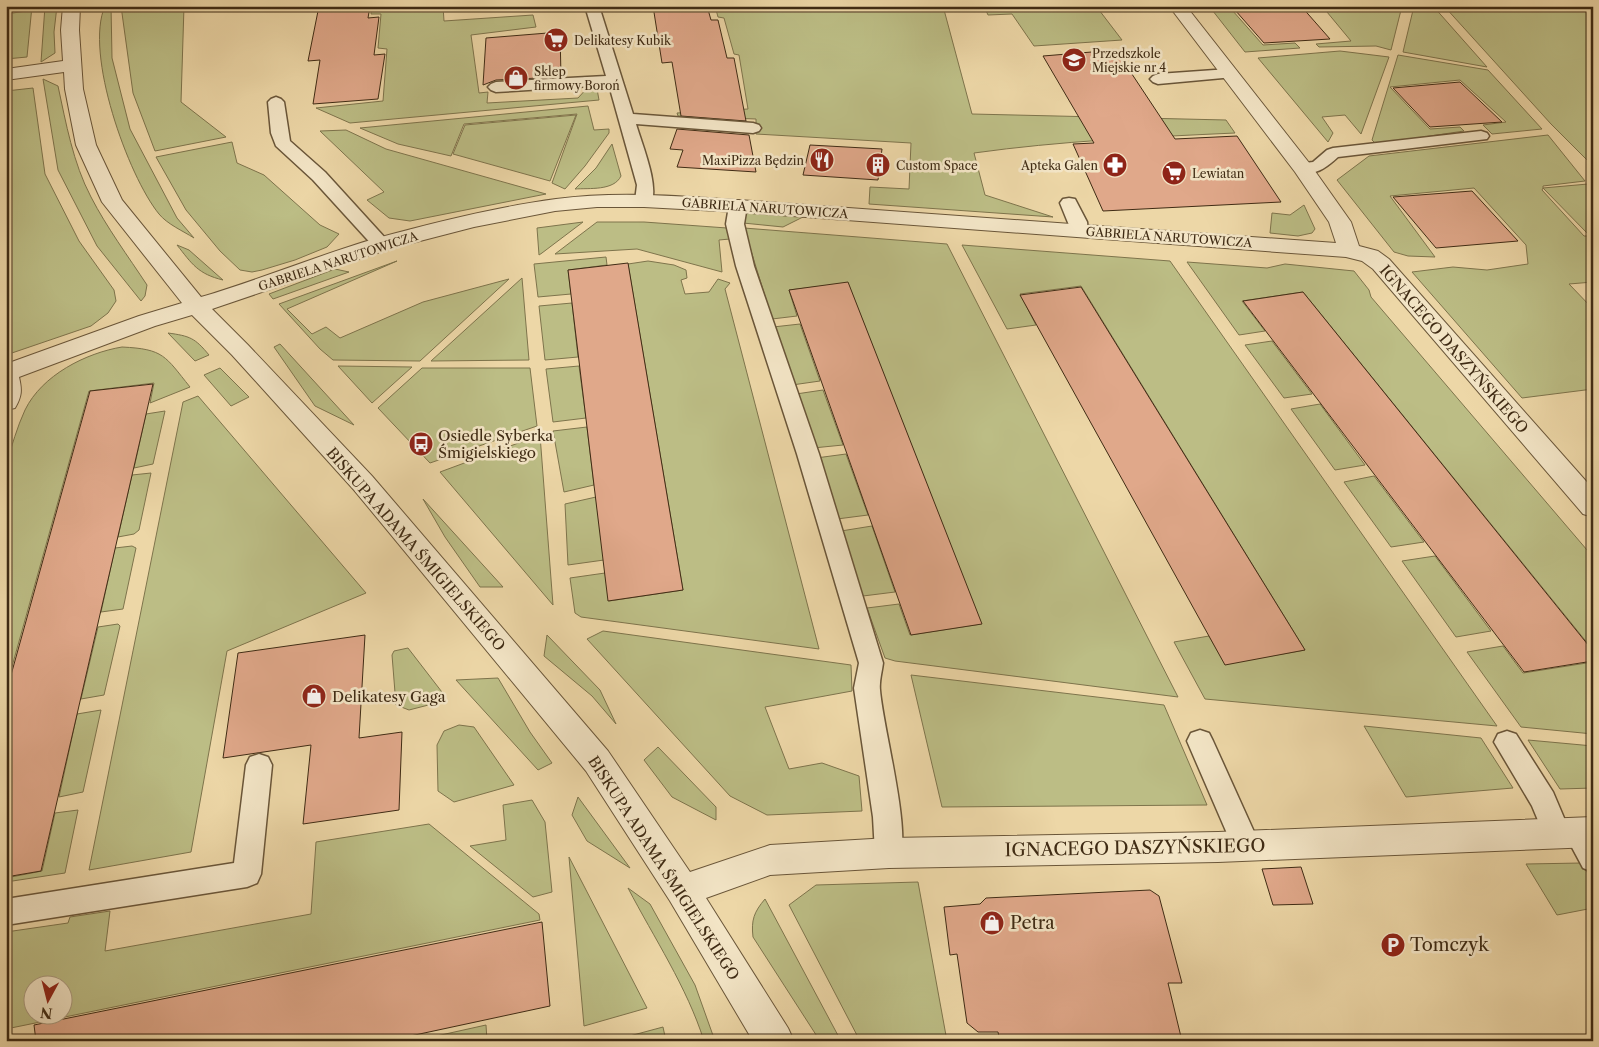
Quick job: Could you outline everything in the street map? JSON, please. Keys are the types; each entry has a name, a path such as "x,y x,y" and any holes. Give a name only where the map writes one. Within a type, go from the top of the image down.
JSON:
{"street":[{"name":"BISKUPA ADAMA ŚMIGIELSKIEGO","path":"72,6 74,90 86,145 112,202 196,306 240,350 363,483 597,761 682,890 773,1039"},
{"path":"1176,6 1303,168 1340,222 1348,245 1347,250"},
{"path":"6,75 72,65"},
{"name":"GABRIELA NARUTOWICZA","path":"6,373 147,321 381,244 474,221 555,206 597,201 644,201 738,206 1347,250"},
{"name":"IGNACEGO DASZYŃSKIEGO","path":"1347,250 1370,256 1381,264 1593,507"},
{"path":"6,373 10,391 6,402"},
{"name":"IGNACEGO DASZYŃSKIEGO","path":"682,890 770,860 889,853 1580,839"}],"lane":[{"path":"592,6 645,185 644,201"},
{"path":"1158,79 1229,74"},
{"path":"496,87 614,80"},
{"path":"276,102 279,133 282,143 319,176 381,244"},
{"path":"627,119 650,119 753,128"},
{"path":"1303,168 1318,167 1333,153 1481,136"},
{"path":"1070,203 1078,222 1079,231"},
{"path":"738,206 735,224 746,266 810,462 871,663 867,688 888,818 889,853"},
{"path":"1200,741 1246,845"},
{"path":"1507,742 1543,800 1580,839"},
{"path":"6,912 247,874 259,765"}],"green space":[{"path":"26,6 32,6 27,57 6,59 6,14 26,11"},
{"path":"45,6 57,6 54,32 55,53 41,62"},
{"path":"105,6 111,6 112,58 130,129 177,218 194,238 162,218 147,196 123,144 112,113 100,53 100,27"},
{"path":"121,6 184,6 181,102 226,137 155,151 133,93"},
{"path":"372,6 443,6 444,21 533,15 536,27 471,35 479,93 488,92 487,103 578,98 589,86 597,89 599,100 350,123 316,108 383,101 387,49 378,48 381,14 371,14"},
{"path":"715,6 943,6 972,114 1226,120 1235,133 1071,142 974,153 985,195 1053,217 869,204 870,187 909,189 911,143 756,134 756,119 678,116 677,113 748,109 739,55 734,54 724,18 718,17"},
{"path":"984,6 1096,6 1122,40 1034,46 1012,14 988,15"},
{"path":"1209,6 1266,6 1232,10 1263,45 1295,43 1300,48 1245,52"},
{"path":"1322,6 1402,6 1391,50 1376,46 1319,47 1316,44 1351,41"},
{"path":"1414,6 1433,6 1487,67 1403,52"},
{"path":"1444,6 1593,6 1593,166 1551,124"},
{"path":"1340,51 1389,57 1361,134 1345,115 1322,117 1333,133 1328,142 1258,58"},
{"path":"1398,55 1488,70 1542,129 1492,134 1483,125 1506,122 1460,80 1390,87 1430,129 1460,127 1464,131 1376,144 1372,140"},
{"path":"43,79 58,86 79,171 91,197 147,285 145,296 141,301 97,246 58,170"},
{"path":"33,88 45,174 79,241 114,290 116,301 108,313 91,326 6,355 6,91"},
{"path":"588,106 594,130 609,129 609,133 585,166 565,189 552,183 577,114 464,124 451,156 398,144 360,128"},
{"path":"576,115 550,181 453,154 465,125"},
{"path":"346,130 386,149 546,194 410,221 389,218 367,200 384,192 320,131"},
{"path":"1548,135 1585,181 1543,186 1542,190 1584,236 1593,236 1593,282 1569,284 1593,309 1593,389 1522,398 1412,272 1453,267 1487,270 1528,264 1526,245 1474,188 1390,196 1435,257 1408,256 1394,252 1337,180 1369,156"},
{"path":"232,142 237,163 264,175 320,225 339,234 327,247 295,260 252,272 240,270 220,251 186,210 156,157"},
{"path":"612,144 621,176 618,181 601,188 575,189 596,168"},
{"path":"1588,184 1593,189 1593,233 1588,234 1543,188"},
{"path":"1304,205 1315,229 1312,233 1298,236 1270,233 1272,213 1290,215"},
{"path":"745,211 807,215 783,227 743,223"},
{"path":"583,222 542,253 539,255 537,228"},
{"path":"597,222 644,222 727,228 730,239 719,240 722,272 637,249 555,254"},
{"path":"744,228 947,244 1178,697 895,661 885,658 867,608 899,604 910,635 981,624 848,283 789,290 797,316 772,319"},
{"path":"177,245 189,250 223,280 214,278 201,271"},
{"path":"962,245 1170,261 1497,726 1205,699 1174,642 1209,636 1225,664 1305,650 1081,286 1020,294 1036,325 1007,329"},
{"path":"606,257 607,265 568,270 571,294 538,297 534,264"},
{"path":"397,261 287,309 312,334 326,327 340,338 423,302 509,279 420,361 333,360 320,349 279,304"},
{"path":"648,261 674,265 686,270 687,278 681,280 685,294 709,292 718,279 730,283 725,289 819,649 581,617 575,613 570,578 605,573 609,601 683,590 628,264"},
{"path":"1187,262 1267,268 1285,264 1354,271 1369,290 1371,297 1593,557 1593,650 1303,292 1242,301 1265,331 1239,335"},
{"path":"335,269 349,272 273,299 269,294"},
{"path":"522,278 529,360 431,361"},
{"path":"572,303 578,357 545,360 539,306"},
{"path":"800,324 820,381 792,385 773,327"},
{"path":"168,333 192,339 209,355 195,361"},
{"path":"1272,341 1312,394 1284,398 1245,345"},
{"path":"280,344 354,425 315,406 274,347"},
{"path":"122,347 147,350 162,356 169,361 190,387 150,403 154,383 89,391 6,688 6,464 17,430 25,410 33,397 54,376 94,354"},
{"path":"338,366 412,367 372,403"},
{"path":"579,366 586,418 553,422 546,369"},
{"path":"220,368 249,397 231,406 204,375"},
{"path":"422,368 530,368 537,426 430,463 378,408"},
{"path":"823,390 843,445 813,448 796,394"},
{"path":"198,396 366,593 227,651 191,852 89,870 183,402"},
{"path":"1320,404 1365,465 1335,470 1291,409"},
{"path":"165,411 153,464 134,468 146,414"},
{"path":"587,427 594,485 564,492 553,431"},
{"path":"540,435 553,605 440,472"},
{"path":"846,454 868,515 837,519 816,458"},
{"path":"151,473 139,530 134,534 118,537 132,475"},
{"path":"1374,476 1424,542 1391,547 1344,482"},
{"path":"596,497 604,560 568,565 565,504"},
{"path":"423,499 503,587 480,587 445,537"},
{"path":"872,526 895,592 863,596 841,531"},
{"path":"132,546 136,548 123,609 101,612 115,548"},
{"path":"1435,556 1491,631 1456,637 1402,561"},
{"path":"118,624 120,626 104,695 81,699 98,627"},
{"path":"603,631 851,665 852,691 765,707 789,769 822,763 859,776 862,811 767,815 730,796 587,639"},
{"path":"547,635 600,690 616,724 592,696 544,656"},
{"path":"1503,646 1523,673 1593,662 1593,734 1521,727 1467,652"},
{"path":"408,648 445,696 444,701 409,710 396,705 392,655 394,651"},
{"path":"911,675 1164,705 1207,805 942,807"},
{"path":"498,678 530,732 552,763 538,770 456,680"},
{"path":"101,710 83,792 59,797 77,714"},
{"path":"459,725 474,727 514,785 454,802 438,791 437,745 444,731"},
{"path":"1364,726 1481,738 1513,788 1406,797"},
{"path":"1528,740 1593,746 1593,788 1560,789"},
{"path":"658,747 716,807 716,820 672,797 644,760"},
{"path":"578,797 630,868 587,841 572,815"},
{"path":"532,800 545,822 552,892 533,897 470,846 506,840 503,805"},
{"path":"78,810 65,873 6,882 6,878 42,871 55,813"},
{"path":"429,824 539,914 540,920 72,1016 72,974 22,974 22,1024 30,1024 6,1029 6,932 68,923 70,917 110,911 105,951 311,914 316,842"},
{"path":"569,857 647,1008 584,1026"},
{"path":"1581,863 1593,881 1593,908 1557,915 1526,864"},
{"path":"918,882 947,1041 860,1041 789,905 816,885"},
{"path":"628,888 650,904 695,985 715,1041 704,1041 689,1001"},
{"path":"765,899 841,1041 820,1041 753,937 752,926 754,916"},
{"path":"486,1025 487,1041 414,1041"},
{"path":"663,1027 666,1041 611,1041"}],"building":[{"path":"319,6 370,6 368,18 379,17 374,55 385,54 378,99 313,104 320,60 308,61"},
{"path":"653,6 707,6 711,20 718,20 727,58 734,58 746,121 681,116 672,62 662,63"},
{"path":"1301,6 1330,39 1264,43 1235,10"},
{"path":"560,32 561,77 496,80 483,85 486,38"},
{"name":"Lewiatan","path":"1116,50 1175,139 1237,136 1281,202 1103,211 1073,144 1094,143 1043,56"},
{"path":"1460,82 1502,122 1430,127 1393,88"},
{"path":"677,129 749,135 756,172 677,167 683,150 670,149"},
{"path":"810,145 882,149 878,180 803,175"},
{"path":"1472,191 1518,241 1436,248 1393,197"},
{"path":"628,263 683,590 608,601 568,270"},
{"path":"848,282 982,624 911,635 789,290"},
{"path":"1081,287 1305,650 1225,665 1020,295"},
{"path":"1303,292 1593,651 1593,661 1524,672 1243,301"},
{"path":"153,384 41,871 6,877 6,693 90,391"},
{"path":"365,635 359,738 402,732 399,810 303,824 311,745 223,758 238,653"},
{"path":"1301,867 1313,904 1273,905 1262,869"},
{"path":"1150,890 1159,896 1182,983 1168,983 1182,1041 1000,1041 998,1032 978,1032 967,1023 957,954 950,955 944,907 980,904 986,898"},
{"path":"542,922 550,1006 387,1041 36,1041 34,1025 72,1024 72,1017"}],"place":[{"name":"Delikatesy Kubik","path":"556,40"},
{"name":"Przedszkole Miejskie nr 4","path":"1074,60"},
{"name":"Sklep firmowy Boroń","path":"516,78"},
{"name":"MaxiPizza Będzin","path":"822,160"},
{"name":"Custom Space","path":"878,165"},
{"name":"Apteka Galen","path":"1115,165"},
{"name":"Lewiatan","path":"1174,173"},
{"name":"Osiedle Syberka Śmigielskiego","path":"421,444"},
{"name":"Delikatesy Gaga","path":"314,696"},
{"name":"Petra","path":"992,923"},
{"name":"Tomczyk","path":"1393,945"}]}
